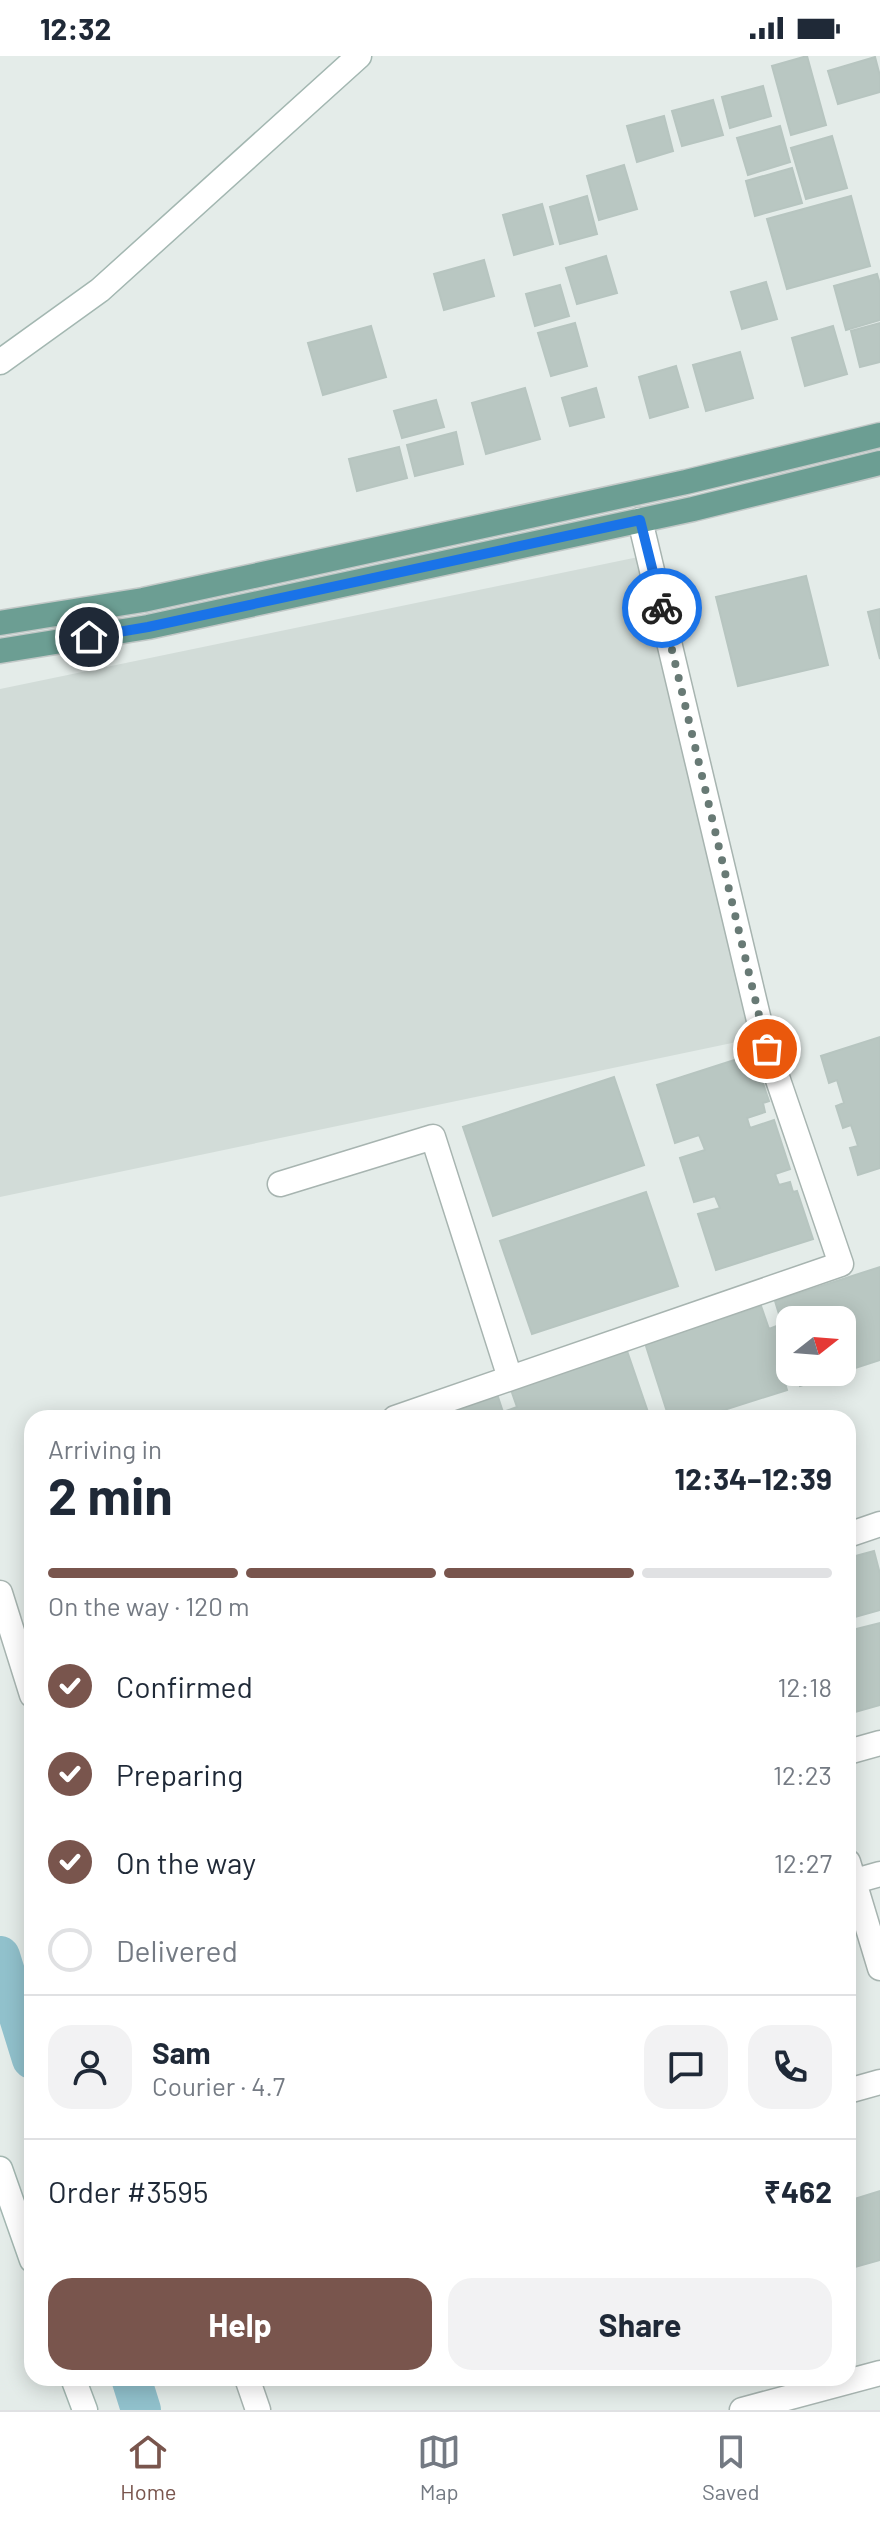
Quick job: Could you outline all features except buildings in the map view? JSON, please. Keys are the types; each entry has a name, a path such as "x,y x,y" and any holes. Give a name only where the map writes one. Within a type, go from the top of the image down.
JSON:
{"main road":[{"path":"0,623 143,600 686,482 880,435"},
{"path":"0,651 148,627 640,520 880,463"}],"street":[{"path":"0,362 100,290 359,56"},
{"path":"418,1410 841,1264 762,1033 640,520"},
{"path":"280,1184 433,1137 510,1378"},
{"path":"856,1532 880,1524"},
{"path":"0,1593 24,1670"},
{"path":"856,1750 880,1743"},
{"path":"856,1875 880,1874"},
{"path":"856,1894 880,1968"},
{"path":"856,2089 880,2082"},
{"path":"0,2169 24,2237"},
{"path":"856,2379 880,2373"},
{"path":"76,2386 85,2410"},
{"path":"250,2386 258,2410"},
{"path":"742,2410 832,2386"}],"shaded area":[{"path":"648,555 751,1039 0,1197 0,689"}],"waterway":[{"path":"0,1956 24,2033"},
{"path":"134,2386 141,2410"}],"way so far":[{"path":"662,608 767,1049"}],"route":[{"path":"89,637 148,627 640,520 662,608"}]}
